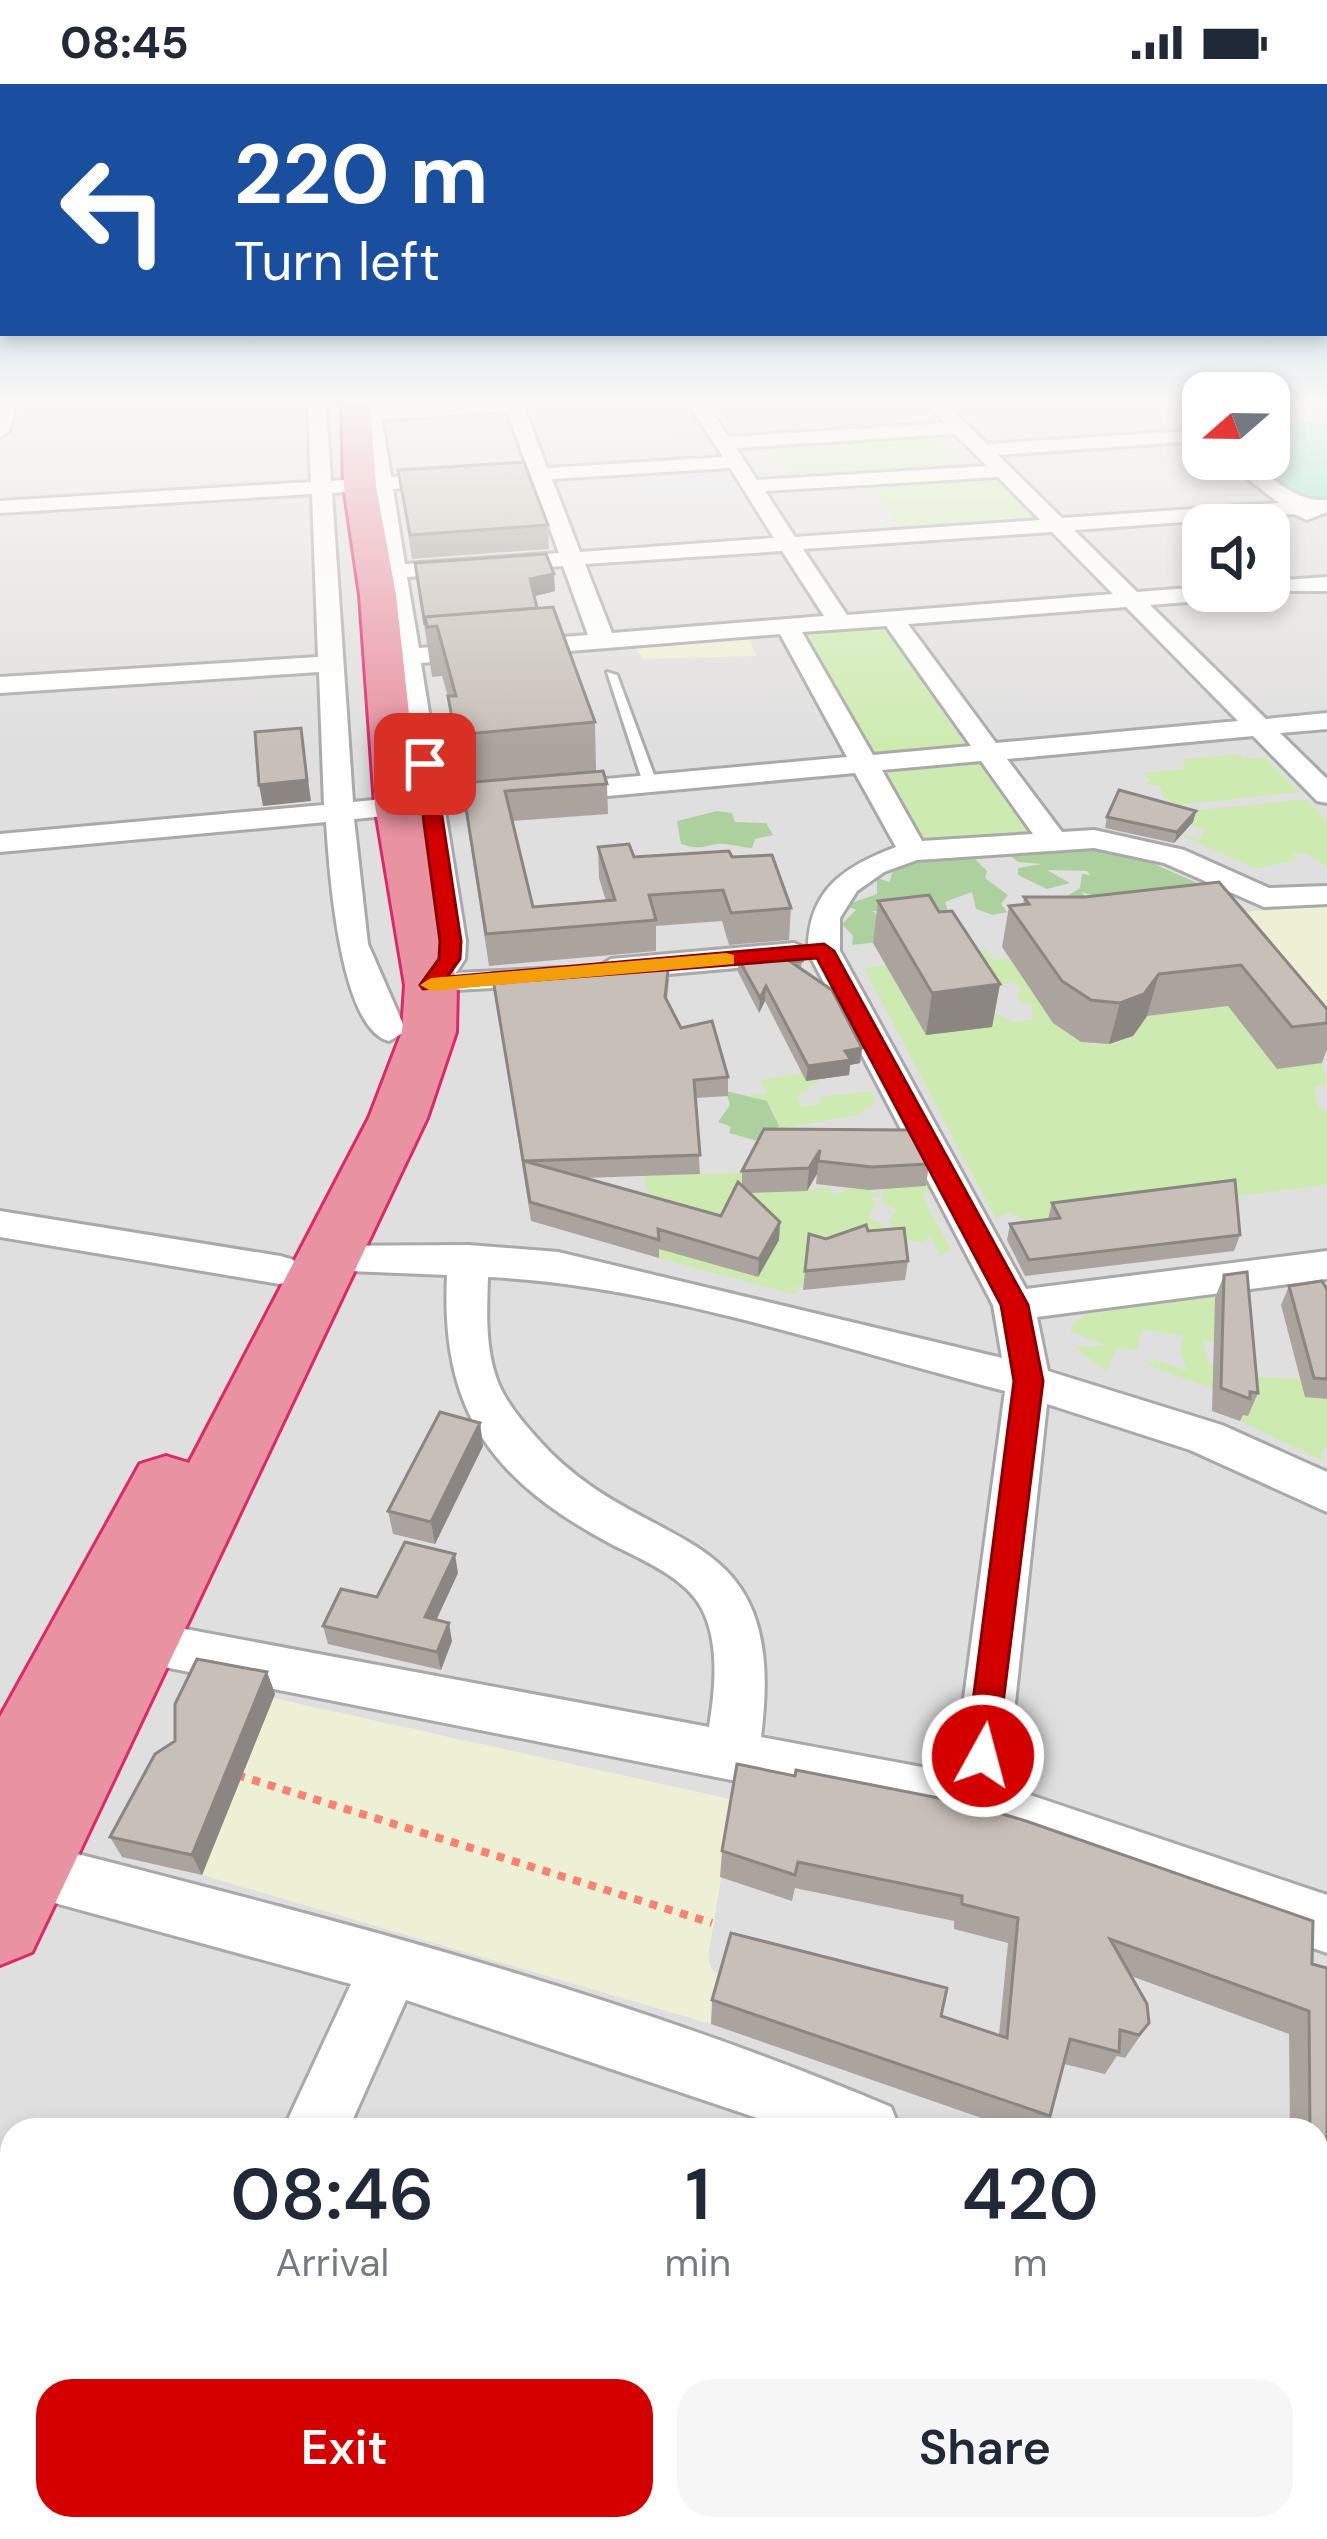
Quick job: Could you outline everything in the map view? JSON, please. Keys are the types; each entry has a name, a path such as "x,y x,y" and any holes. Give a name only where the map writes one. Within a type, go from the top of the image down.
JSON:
{"highway":[{"path":"0,1920 14,1864 137,1642 303,1263 389,1031 384,806 370,592 356,518"},
{"path":"0,1801 303,1263 418,1070 428,1032 430,985 384,806"}],"street":[{"path":"556,518 603,642"},
{"path":"771,518 840,622"},
{"path":"1050,518 1321,786"},
{"path":"370,592 571,557 1153,518"},
{"path":"1290,587 1327,584"},
{"path":"370,592 410,656 384,806"},
{"path":"370,592 332,664 384,806"},
{"path":"410,656 1182,596"},
{"path":"892,618 1051,838"},
{"path":"787,626 914,851"},
{"path":"0,685 332,664"},
{"path":"0,843 1327,722"},
{"path":"977,1803 1028,1381 1014,1305 824,951 824,918 846,884 873,866 914,851 1051,838 1094,839 1173,856 1264,898 1327,895"},
{"path":"430,985 824,951"},
{"path":"0,1224 303,1263 468,1259 558,1266 1028,1381 1206,1437 1327,1493"},
{"path":"468,1259 469,1352 480,1393 538,1467 572,1500 715,1587 734,1627 743,1682 731,1759"},
{"path":"1014,1305 1327,1265"},
{"path":"137,1642 977,1803 1327,1924"},
{"path":"14,1864 391,1965 840,2118"},
{"path":"321,2118 391,1965"}],"lane":[{"path":"611,675 650,783"}],"path":[{"path":"227,1772 712,1923"}],"shaded area":[{"path":"0,518 1182,518 1182,612 1290,612 1290,518 1327,518 1327,2118 0,2118"}],"green space":[{"path":"893,518 1038,521 903,530"},
{"path":"884,626 965,745 871,753 800,632"},
{"path":"748,635 756,656 643,659 634,645"},
{"path":"1239,754 1244,759 1265,757 1300,792 1179,805 1163,797 1160,786 1146,784 1150,781 1143,773 1183,769 1185,759"},
{"path":"984,764 1032,832 925,842 883,773"},
{"path":"1305,799 1327,821 1327,868 1309,855 1291,852 1299,859 1256,869 1161,826 1199,840 1205,830 1191,825 1179,812"},
{"path":"717,811 732,813 735,822 766,823 773,835 755,839 752,848 681,844 677,821"},
{"path":"1089,847 1152,863 1211,889 1099,897 1082,892 1086,898 1064,898 1080,888 1082,874 1090,875 1087,871 1047,870 1070,883 1047,889 1018,875 1018,868 1041,864 1018,862 1009,855"},
{"path":"971,855 987,871 985,878 1008,895 1001,904 1007,912 993,915 976,909 972,892 945,902 948,912 872,911 880,916 888,941 852,945 853,936 842,924 856,910 846,905 877,894 877,878 890,882 893,872 910,860"},
{"path":"1327,906 1327,1017 1244,912"},
{"path":"974,948 988,951 993,960 1011,958 1059,1026 1091,1044 1111,1044 1133,1036 1133,1017 1228,1006 1322,1063 1327,1085 1314,1087 1319,1108 1327,1111 1327,1185 1028,1222 1008,1212 996,1219 864,968 886,965 1014,1022 1033,1019 1030,1005 1017,999 1021,989 1013,982 996,985"},
{"path":"802,1073 807,1081 821,1079 796,1098 801,1106 819,1105 820,1097 872,1091 875,1102 858,1115 777,1129 774,1108 753,1099 752,1093 769,1095 760,1080"},
{"path":"726,1091 767,1101 779,1126 761,1142 729,1133 731,1127 718,1122 730,1105"},
{"path":"755,1172 775,1192 829,1187 834,1195 854,1186 882,1194 885,1189 927,1179 937,1196 923,1190 924,1196 951,1250 939,1256 931,1236 924,1242 903,1241 888,1221 897,1210 884,1204 882,1195 869,1198 877,1203 868,1218 885,1225 804,1287 795,1287 796,1295 659,1258 656,1229 670,1204 629,1198 648,1195 644,1176"},
{"path":"1216,1296 1214,1343 1203,1339 1208,1363 1245,1376 1301,1379 1306,1396 1324,1398 1327,1388 1327,1446 1320,1454 1325,1462 1240,1421 1241,1399 1144,1364 1156,1360 1187,1371 1180,1350 1184,1336 1142,1329 1137,1350 1117,1348 1106,1371 1074,1347 1107,1345 1070,1332 1073,1323 1087,1314"},
{"path":"273,1698 734,1800 708,1957 712,1970 724,1977 711,2024 202,1875"}],"building":[{"path":"407,518 545,518 548,525 410,535"},
{"path":"546,554 554,574 530,579 537,608 425,617 425,625 415,563"},
{"path":"553,607 595,722 455,735 448,696 456,696 437,626 427,627 425,617"},
{"path":"301,728 307,780 259,785 255,732"},
{"path":"603,771 607,784 505,791 533,907 615,900 598,847 629,844 634,857 729,851 732,857 772,855 791,908 731,913 723,890 649,895 656,920 486,934 462,783"},
{"path":"1119,790 1196,811 1177,832 1107,817"},
{"path":"1219,882 1327,1009 1327,1023 1292,1027 1241,965 1159,974 1144,994 1120,1003 1091,1000 1062,981 1009,906 1029,904 1024,897 1085,897"},
{"path":"929,895 939,912 952,911 1000,984 932,993 878,901"},
{"path":"799,953 802,961 791,962 832,990 862,1048 845,1051 851,1060 808,1066 766,986 760,998 738,958"},
{"path":"669,961 665,997 681,1028 712,1021 728,1077 694,1080 700,1155 524,1161 721,1216 738,1182 780,1222 759,1259 658,1229 659,1240 530,1202 492,973"},
{"path":"764,1129 910,1130 929,1164 872,1167 818,1161 820,1150 809,1168 742,1171"},
{"path":"1235,1180 1240,1235 1029,1260 1010,1224 1060,1218 1052,1203"},
{"path":"866,1225 868,1231 904,1228 908,1261 805,1271 809,1234 826,1239"},
{"path":"1247,1272 1258,1393 1250,1392 1250,1399 1221,1388 1224,1275"},
{"path":"1322,1281 1327,1289 1327,1379 1314,1378 1289,1286"},
{"path":"440,1412 480,1423 431,1522 388,1511"},
{"path":"405,1542 455,1554 425,1617 449,1623 437,1652 323,1626 341,1589 377,1597"},
{"path":"197,1659 267,1672 192,1855 110,1837 155,1754 175,1741 175,1704"},
{"path":"737,1764 795,1776 796,1770 969,1804 1313,1921 1312,1964 1327,1968 1327,2118 1310,2118 1309,2011 1110,1939 1147,2004 1149,2023 1139,2035 1120,2030 1119,2052 1070,2039 1050,2116 712,2000 731,1933 947,1988 941,2016 1007,2038 1018,1918 962,1904 962,1896 798,1862 795,1875 722,1851"}],"slow traffic":[{"path":"431,985 726,959"}],"route":[{"path":"425,764 451,941 449,959 430,985 824,951 1014,1305 1028,1381 983,1756"}]}
